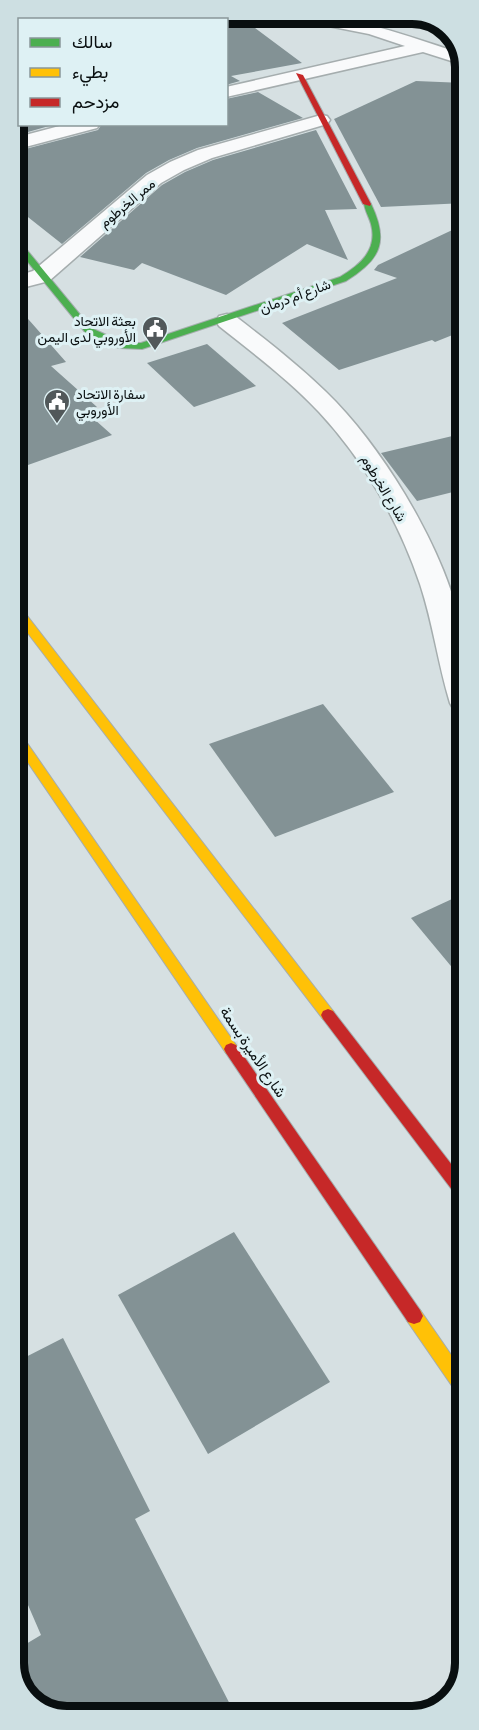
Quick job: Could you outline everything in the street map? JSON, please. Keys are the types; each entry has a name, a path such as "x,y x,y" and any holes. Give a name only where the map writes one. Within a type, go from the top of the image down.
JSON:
{"main road":[{"name":"شارع أم درمان","path":"41,276 88,330 122,346 142,346 227,321 343,279 358,271 377,248 380,236 376,221 299,75"},
{"path":"24,253 41,276"},
{"path":"24,621 455,1181"},
{"name":"شارع الأميرة بسمة","path":"24,749 455,1375"}],"street":[{"path":"347,24 376,29 454,57"},
{"path":"355,24 452,51"},
{"path":"228,92 423,47"},
{"name":"ممر الخرطوم","path":"24,281 41,276 154,179 205,154 321,120"},
{"path":"24,141 83,126"},
{"name":"شارع الخرطوم","path":"227,321 318,398 340,421 368,460 420,549 434,585 455,671"}],"building":[{"path":"228,24 249,24 302,63 231,76 240,81 228,84"},
{"path":"416,81 455,83 455,203 381,207 334,119"},
{"path":"258,92 303,118 197,148 169,160 146,173 62,244 24,214 24,149 98,130 101,126 228,126 228,99"},
{"path":"24,126 49,126 24,133"},
{"path":"316,130 357,209 325,210 348,260 307,244 226,295 142,263 134,270 80,257 162,185 185,172 213,160"},
{"path":"455,229 455,334 339,370 282,323 397,278 374,270 378,265"},
{"path":"24,314 66,362 51,366 97,407 85,411 112,435 24,466"},
{"path":"207,344 256,386 194,407 147,363"},
{"path":"455,435 455,492 417,501 381,453"},
{"path":"323,704 394,792 275,837 209,744"},
{"path":"455,898 455,971 411,918"},
{"path":"234,1232 330,1382 208,1454 118,1295"},
{"path":"63,1338 150,1511 135,1519 231,1706 64,1706 51,1703 32,1687 25,1670 24,1645 41,1635 24,1596 24,1358"}],"traffic: fast":[{"path":"24,252 88,330 122,346 142,346 343,279 355,272 371,256 377,238 373,217 367,204"}],"traffic: slow":[{"path":"24,620 328,1015"},
{"path":"24,748 231,1049"},
{"path":"414,1316 455,1375"}],"traffic: jam":[{"path":"299,75 367,204"},
{"path":"328,1015 455,1181"},
{"path":"231,1049 414,1316"}],"place":[{"name":"بعثة الاتحاد الأوروبي لدى اليمن","path":"155,352"},
{"name":"سفارة الاتحاد الأوروبي","path":"57,425"}]}
